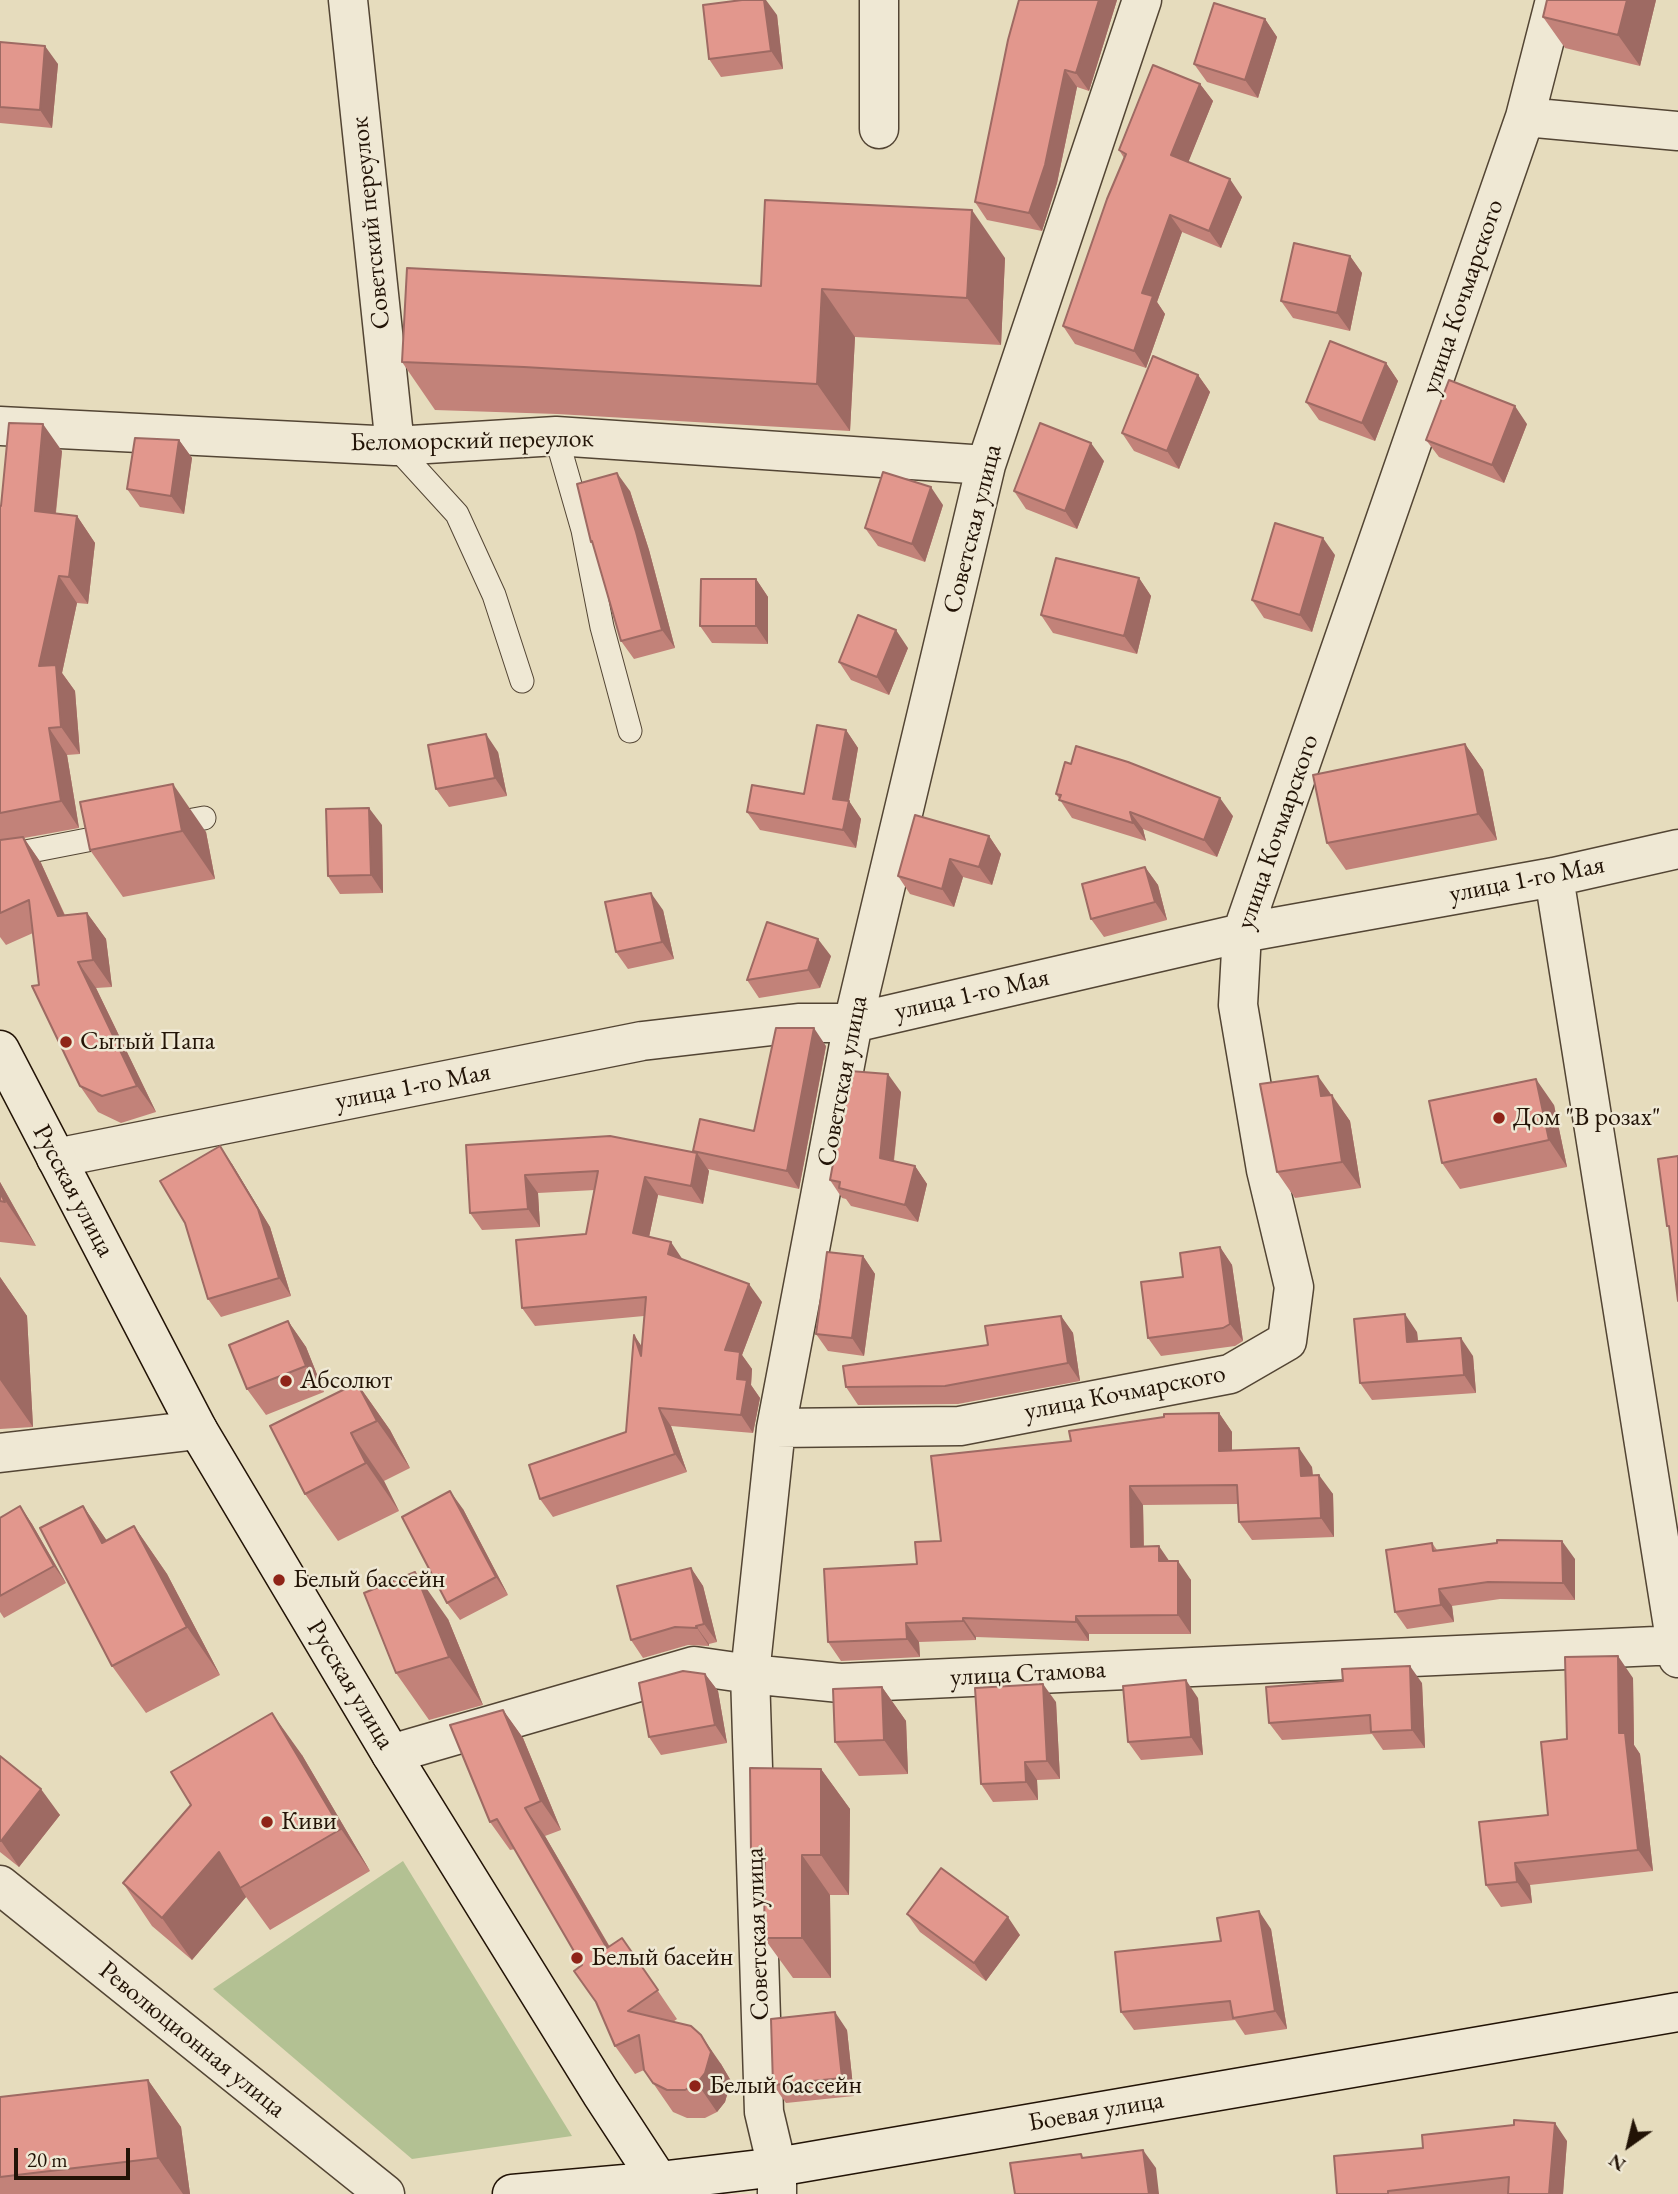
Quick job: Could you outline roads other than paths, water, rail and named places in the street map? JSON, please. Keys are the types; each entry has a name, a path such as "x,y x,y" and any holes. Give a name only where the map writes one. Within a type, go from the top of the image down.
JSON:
{"street":[{"name":"Советский переулок","path":"348,0 395,446"},
{"path":"879,0 879,129"},
{"name":"Советская улица","path":"777,2180 764,2112 750,1674 776,1428 853,1023 986,465 1142,0"},
{"name":"улица Кочмарского","path":"776,1428 960,1426 1230,1374 1287,1341 1294,1287 1266,1170 1238,1005 1241,933 1525,117 1555,0"},
{"path":"1525,117 1678,131"},
{"name":"Беломорский переулок","path":"0,426 395,446 556,436 986,465"},
{"name":"улица 1-го Мая","path":"56,1158 642,1041 797,1023 853,1023 1241,933 1554,877 1678,849"},
{"path":"1554,877 1677,1650"},
{"name":"Русская улица","path":"0,1050 198,1430 391,1754 663,2188"},
{"path":"0,1453 198,1430"},
{"name":"улица Стамова","path":"391,1754 694,1665 840,1683 1677,1650"},
{"name":"Революционная улица","path":"0,1885 385,2194"},
{"name":"Боевая улица","path":"512,2194 777,2180 1678,2012"}],"lane":[{"path":"556,436 583,530 602,627 630,731"},
{"path":"395,446 457,514 494,595 522,681"},
{"path":"0,857 204,818"}],"place":[{"name":"Сытый Папа","path":"66,1042"},
{"name":"Дом \"В розах\"","path":"1499,1118"},
{"name":"Абсолют","path":"286,1381"},
{"name":"Белый бассейн","path":"279,1580"},
{"name":"Киви","path":"267,1822"},
{"name":"Белый басейн","path":"577,1958"},
{"name":"Белый баcсейн","path":"695,2086"}]}
